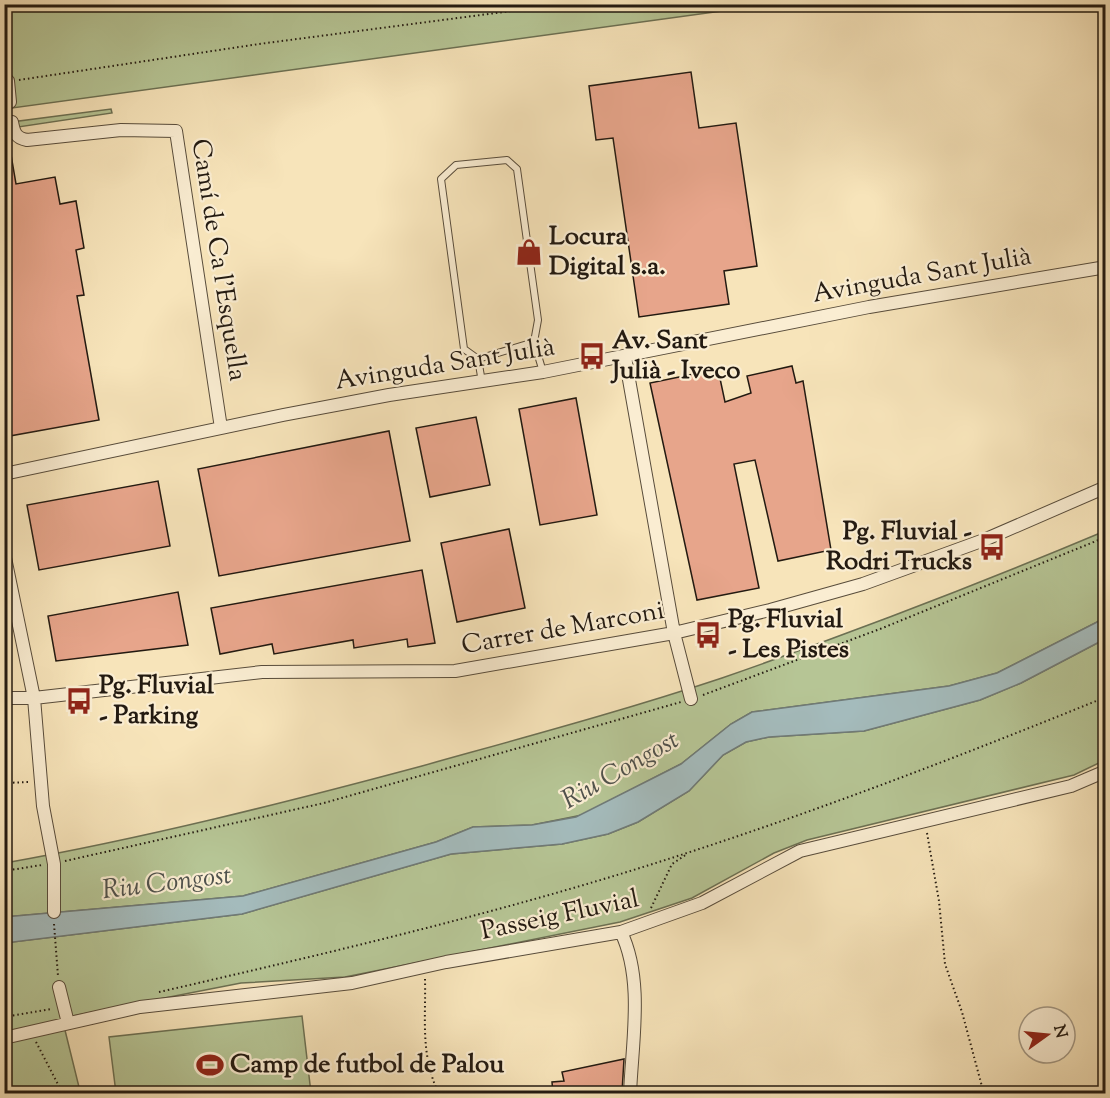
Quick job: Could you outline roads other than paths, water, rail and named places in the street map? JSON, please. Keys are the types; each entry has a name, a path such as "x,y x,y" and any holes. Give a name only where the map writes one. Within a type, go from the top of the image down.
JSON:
{"street":[{"path":"8,81 10,102"},
{"name":"Camí de Ca l'Esquella","path":"12,122 14,133 20,139 27,140 121,130 176,131 221,428"},
{"name":"Avinguda Sant Julià","path":"4,474 389,395 543,372 869,307 1106,267"},
{"path":"625,357 674,633 691,699"},
{"name":"Carrer de Marconi","path":"4,698 34,698 262,672 455,672 674,633 770,610 863,584 984,540 1106,487"},
{"path":"4,554 34,698 43,806 54,864 54,912"},
{"name":"Passeig Fluvial","path":"4,1038 140,1007 352,983 424,967 621,932 702,903 800,851 1071,786 1106,771"},
{"path":"621,932 629,949 634,980 630,1094"},
{"path":"59,987 68,1023"}],"lane":[{"path":"482,382 478,359 464,349 441,179 456,165 507,160 517,169 538,320 534,342 543,372"},
{"path":"478,359 534,342"}],"water":[{"path":"1105,618 1105,639 1021,683 980,700 864,731 769,737 746,742 723,755 689,791 638,822 608,834 562,844 451,854 242,914 5,943 4,917 243,896 436,842 473,827 532,825 576,817 681,764 731,724 752,712 949,686 997,673"}],"place":[{"name":"Locura Digital s.a.","path":"529,252"},
{"name":"Av. Sant Julià - Iveco","path":"592,356"},
{"name":"Pg. Fluvial - Rodri Trucks","path":"992,547"},
{"name":"Pg. Fluvial - Les Pistes","path":"708,635"},
{"name":"Pg. Fluvial - Parking","path":"79,701"},
{"name":"Camp de futbol de Palou","path":"210,1065"}],"water label":[{"name":"Riu Congost","path":"621,771"},
{"name":"Riu Congost","path":"167,884"}]}
